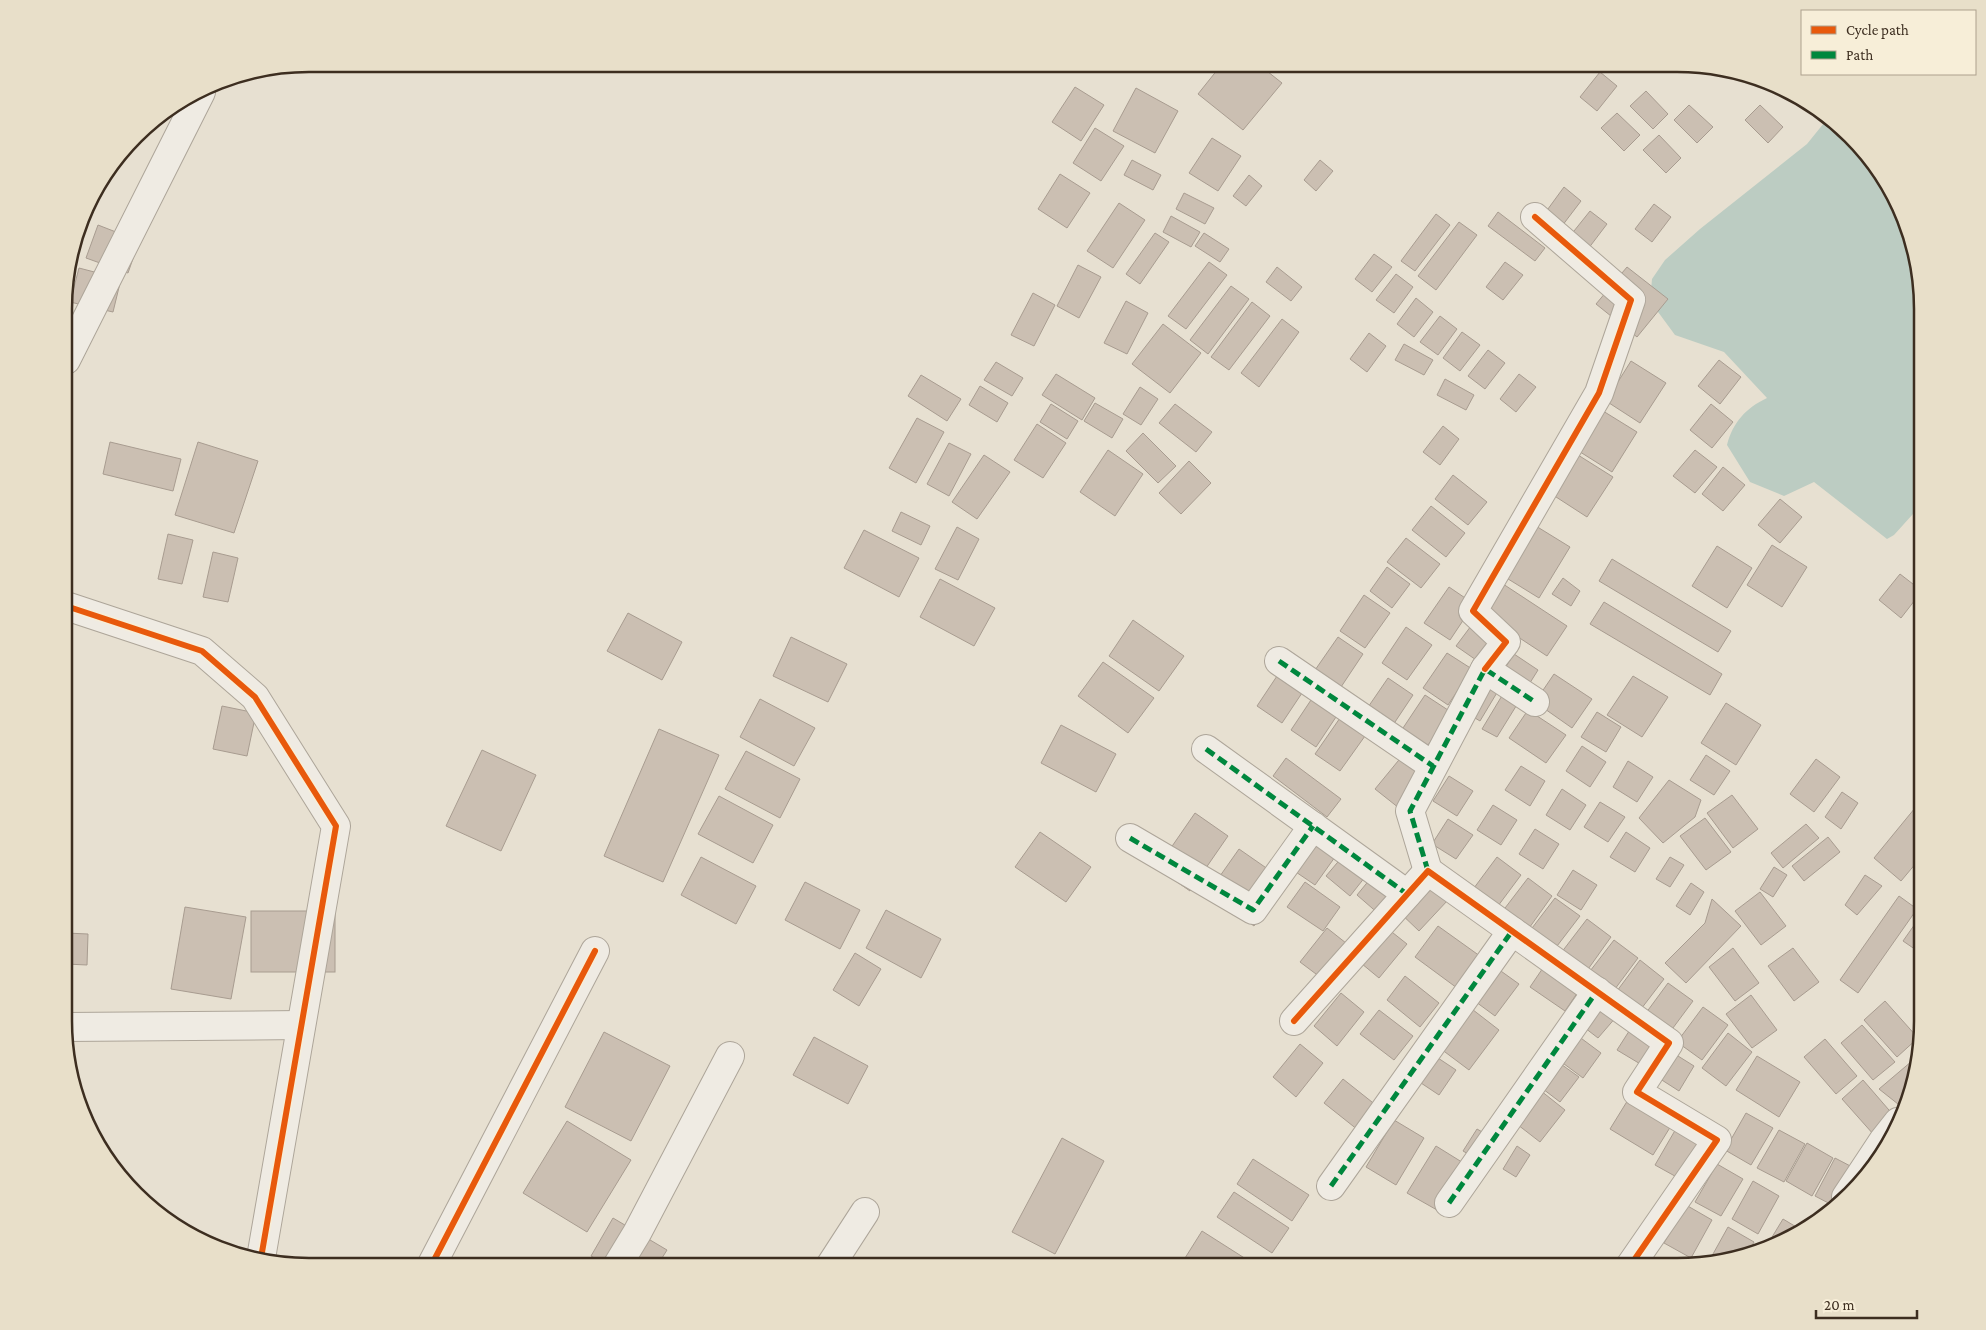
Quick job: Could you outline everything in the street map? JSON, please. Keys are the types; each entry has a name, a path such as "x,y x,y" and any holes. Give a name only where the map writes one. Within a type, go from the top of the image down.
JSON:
{"street":[{"path":"72,348 196,101"},
{"path":"1535,217 1631,300 1599,393 1473,611 1506,642 1485,669 1410,811 1428,870 1669,1043 1637,1092 1717,1140 1636,1258"},
{"path":"72,608 202,651 255,697 336,826 261,1252"},
{"path":"1279,661 1433,766"},
{"path":"1485,669 1535,702"},
{"path":"1206,749 1407,894"},
{"path":"1130,838 1253,910 1313,826"},
{"path":"1294,1021 1428,870"},
{"path":"1331,1186 1512,931"},
{"path":"435,1258 594,951"},
{"path":"1449,1202 1596,991"},
{"path":"72,1027 301,1025"},
{"path":"622,1258 730,1056"},
{"path":"835,1258 865,1212"}],"shaded area":[{"path":"1824,123 1855,153 1874,178 1889,205 1901,233 1909,263 1913,294 1913,514 1894,535 1887,539 1814,482 1784,496 1750,482 1727,445 1733,429 1741,417 1753,406 1767,398 1724,352 1675,335 1650,301 1652,279 1665,260 1700,229 1807,144"}],"building":[{"path":"1216,72 1268,72 1282,83 1243,130 1198,94"},
{"path":"1600,72 1617,86 1597,111 1580,97"},
{"path":"1075,87 1104,105 1081,141 1052,122"},
{"path":"1136,88 1178,111 1155,153 1113,131"},
{"path":"1646,91 1668,114 1653,129 1630,106"},
{"path":"1689,105 1713,127 1697,143 1674,120"},
{"path":"1760,105 1783,127 1768,143 1745,120"},
{"path":"1617,113 1640,135 1624,151 1601,128"},
{"path":"1095,128 1124,146 1101,181 1073,163"},
{"path":"1659,135 1681,158 1666,173 1643,150"},
{"path":"1212,138 1241,156 1218,191 1189,173"},
{"path":"1132,160 1161,175 1153,190 1124,175"},
{"path":"1320,160 1333,171 1316,191 1304,180"},
{"path":"1060,174 1090,193 1067,228 1038,209"},
{"path":"1249,175 1262,186 1246,206 1233,196"},
{"path":"1564,187 1581,201 1562,226 1545,213"},
{"path":"1184,193 1214,208 1205,224 1176,209"},
{"path":"1119,203 1145,220 1113,268 1087,251"},
{"path":"1654,204 1671,217 1652,242 1635,229"},
{"path":"1590,211 1607,224 1588,249 1570,236"},
{"path":"1498,212 1545,248 1535,261 1488,226"},
{"path":"1436,214 1450,225 1415,271 1401,261"},
{"path":"1171,216 1200,232 1191,247 1163,232"},
{"path":"1459,222 1477,235 1436,290 1418,276"},
{"path":"98,225 139,241 128,273 86,258"},
{"path":"1155,233 1169,242 1140,284 1126,274"},
{"path":"1204,233 1229,249 1220,262 1195,246"},
{"path":"1374,254 1392,267 1372,292 1355,279"},
{"path":"1209,262 1227,275 1186,329 1168,316"},
{"path":"1505,262 1523,275 1503,300 1486,287"},
{"path":"1078,265 1101,277 1079,318 1057,306"},
{"path":"1277,267 1302,287 1291,301 1266,282"},
{"path":"1627,267 1668,299 1637,337 1596,304"},
{"path":"79,268 121,279 113,312 72,303"},
{"path":"1396,274 1413,287 1394,313 1376,300"},
{"path":"1231,286 1249,299 1208,354 1190,340"},
{"path":"1033,293 1055,305 1034,346 1011,335"},
{"path":"1416,298 1433,312 1414,337 1397,324"},
{"path":"1126,301 1148,313 1127,354 1104,343"},
{"path":"1252,302 1270,316 1229,370 1211,357"},
{"path":"1440,316 1457,329 1438,355 1420,342"},
{"path":"1282,319 1299,332 1259,387 1241,373"},
{"path":"1163,324 1201,353 1170,393 1132,364"},
{"path":"1462,332 1480,345 1460,371 1443,358"},
{"path":"1369,333 1386,346 1367,372 1350,359"},
{"path":"1404,344 1433,360 1424,375 1395,360"},
{"path":"1488,350 1505,363 1485,389 1468,376"},
{"path":"1719,360 1741,377 1720,404 1698,386"},
{"path":"1631,361 1666,383 1640,423 1606,401"},
{"path":"996,362 1023,378 1012,396 984,380"},
{"path":"1056,374 1095,398 1082,420 1042,395"},
{"path":"1519,374 1536,387 1516,412 1500,399"},
{"path":"921,375 961,399 947,421 908,396"},
{"path":"1445,379 1474,395 1466,410 1437,395"},
{"path":"980,386 1008,403 997,422 969,405"},
{"path":"1140,387 1158,399 1141,425 1123,414"},
{"path":"1095,403 1123,419 1112,438 1084,421"},
{"path":"1051,404 1078,421 1067,439 1040,422"},
{"path":"1175,404 1212,432 1196,452 1159,423"},
{"path":"1711,404 1733,422 1712,448 1690,430"},
{"path":"1603,411 1637,432 1612,472 1577,450"},
{"path":"917,418 944,432 916,483 889,468"},
{"path":"1037,424 1066,443 1043,478 1014,460"},
{"path":"1443,426 1459,439 1440,465 1423,452"},
{"path":"1143,433 1176,466 1158,483 1126,451"},
{"path":"110,442 181,459 173,491 103,474"},
{"path":"198,442 258,461 234,533 175,515"},
{"path":"949,443 971,454 949,496 927,484"},
{"path":"1108,450 1143,474 1115,516 1080,492"},
{"path":"1695,450 1717,467 1695,493 1673,476"},
{"path":"984,455 1010,472 977,519 952,502"},
{"path":"1578,455 1613,477 1587,517 1553,495"},
{"path":"1189,461 1211,483 1181,514 1159,493"},
{"path":"1723,467 1745,485 1723,511 1702,494"},
{"path":"1453,475 1487,502 1468,525 1435,499"},
{"path":"1780,499 1802,517 1780,543 1758,525"},
{"path":"1431,506 1465,533 1446,557 1412,530"},
{"path":"901,512 930,526 921,545 892,531"},
{"path":"1531,523 1570,547 1539,598 1500,574"},
{"path":"957,527 979,539 958,580 935,569"},
{"path":"864,530 919,558 899,597 844,568"},
{"path":"168,534 193,540 182,584 158,579"},
{"path":"1406,538 1440,564 1421,588 1387,562"},
{"path":"1772,545 1807,567 1782,607 1747,585"},
{"path":"1717,546 1752,568 1727,608 1692,586"},
{"path":"213,552 238,558 228,602 203,597"},
{"path":"1612,559 1731,631 1718,652 1599,581"},
{"path":"1387,567 1410,584 1392,608 1370,591"},
{"path":"1900,574 1913,584 1913,603 1901,618 1879,600"},
{"path":"1563,578 1580,591 1571,606 1552,594"},
{"path":"940,579 995,608 974,646 920,617"},
{"path":"1500,582 1567,626 1547,656 1480,612"},
{"path":"1449,587 1474,604 1450,640 1424,623"},
{"path":"1364,595 1390,613 1365,648 1340,631"},
{"path":"1604,602 1722,674 1710,695 1590,624"},
{"path":"628,613 682,642 662,680 607,651"},
{"path":"1133,620 1184,656 1159,691 1109,656"},
{"path":"1474,622 1497,639 1479,662 1456,646"},
{"path":"1406,627 1432,645 1407,680 1382,663"},
{"path":"791,637 847,664 828,702 773,676"},
{"path":"1338,637 1363,654 1339,690 1313,673"},
{"path":"1447,653 1472,669 1448,705 1423,688"},
{"path":"1514,654 1538,670 1523,694 1498,679"},
{"path":"1103,662 1154,698 1128,733 1078,696"},
{"path":"1281,670 1306,687 1282,723 1257,706"},
{"path":"1554,674 1592,699 1572,728 1535,702"},
{"path":"1633,676 1668,697 1642,737 1607,715"},
{"path":"1485,677 1501,686 1480,721 1465,712"},
{"path":"1388,678 1413,695 1389,731 1364,713"},
{"path":"1315,694 1340,711 1316,747 1291,730"},
{"path":"1503,694 1518,703 1497,737 1482,729"},
{"path":"1425,695 1451,712 1426,748 1401,731"},
{"path":"760,699 815,728 794,766 740,737"},
{"path":"1726,703 1761,725 1736,765 1701,743"},
{"path":"222,706 256,713 247,756 213,749"},
{"path":"1528,710 1566,735 1546,763 1509,738"},
{"path":"1597,712 1621,727 1606,752 1581,737"},
{"path":"1340,718 1365,736 1340,771 1315,754"},
{"path":"1061,725 1116,754 1096,792 1041,763"},
{"path":"659,729 719,755 663,882 604,856"},
{"path":"1582,746 1606,762 1590,787 1566,771"},
{"path":"482,750 536,775 501,851 446,826"},
{"path":"746,751 800,779 780,818 725,789"},
{"path":"1403,755 1426,774 1399,808 1375,789"},
{"path":"1706,755 1730,771 1714,795 1690,780"},
{"path":"1286,758 1341,799 1327,817 1273,776"},
{"path":"1816,759 1840,777 1814,812 1790,794"},
{"path":"1628,761 1653,777 1637,802 1613,787"},
{"path":"1521,766 1545,781 1530,806 1505,790"},
{"path":"1449,776 1473,791 1457,816 1433,801"},
{"path":"1669,780 1701,800 1695,817 1663,843 1639,818"},
{"path":"1562,789 1586,805 1570,830 1546,815"},
{"path":"1842,792 1858,803 1841,829 1825,817"},
{"path":"1732,795 1758,829 1733,848 1707,813"},
{"path":"719,796 773,825 753,863 698,834"},
{"path":"1600,802 1625,817 1608,842 1584,827"},
{"path":"1493,805 1517,820 1501,845 1477,830"},
{"path":"1913,810 1913,867 1901,881 1874,858"},
{"path":"1195,813 1228,836 1190,891 1157,868"},
{"path":"1705,818 1731,852 1706,870 1680,836"},
{"path":"1448,819 1473,835 1456,859 1432,844"},
{"path":"1806,824 1819,838 1783,868 1771,853"},
{"path":"1535,829 1559,844 1543,869 1519,854"},
{"path":"1040,832 1091,867 1066,902 1015,867"},
{"path":"1315,832 1340,850 1315,885 1290,868"},
{"path":"1626,832 1650,848 1635,872 1610,857"},
{"path":"1828,837 1840,852 1804,881 1792,866"},
{"path":"1354,843 1377,862 1350,896 1326,876"},
{"path":"1239,849 1285,881 1254,926 1208,893"},
{"path":"701,857 756,886 736,924 681,895"},
{"path":"1497,857 1521,875 1495,910 1471,892"},
{"path":"1670,857 1684,865 1670,887 1656,879"},
{"path":"1384,862 1408,881 1380,915 1357,895"},
{"path":"1774,867 1787,875 1773,897 1760,889"},
{"path":"1573,870 1597,885 1581,910 1557,895"},
{"path":"1865,875 1882,886 1857,915 1845,905"},
{"path":"1528,878 1552,896 1527,931 1502,912"},
{"path":"1426,879 1448,900 1419,931 1397,910"},
{"path":"805,882 860,910 840,949 785,920"},
{"path":"1305,882 1340,907 1323,931 1287,907"},
{"path":"1691,883 1704,892 1690,915 1676,906"},
{"path":"1760,892 1786,926 1761,945 1735,911"},
{"path":"1899,896 1913,906 1913,915 1858,993 1840,980"},
{"path":"1555,898 1580,916 1554,950 1529,932"},
{"path":"1712,899 1741,926 1686,983 1665,963 1705,923"},
{"path":"185,907 246,917 231,999 171,989"},
{"path":"886,910 941,939 921,978 866,948"},
{"path":"251,911 335,911 335,972 251,972"},
{"path":"1587,919 1611,937 1586,972 1561,953"},
{"path":"1383,925 1407,944 1379,978 1356,959"},
{"path":"1438,926 1519,984 1495,1016 1415,957"},
{"path":"1913,927 1913,948 1903,941"},
{"path":"1327,928 1351,947 1324,980 1300,962"},
{"path":"72,933 88,934 87,965 72,964"},
{"path":"1614,940 1638,958 1612,993 1587,975"},
{"path":"1733,948 1759,983 1735,1001 1709,967"},
{"path":"1793,948 1819,982 1794,1001 1768,966"},
{"path":"855,953 881,969 859,1006 833,990"},
{"path":"1640,960 1664,979 1638,1013 1614,995"},
{"path":"1547,962 1582,986 1565,1011 1530,987"},
{"path":"1405,976 1439,1003 1420,1027 1387,1000"},
{"path":"1668,983 1693,1001 1667,1036 1643,1017"},
{"path":"1341,993 1364,1012 1337,1046 1314,1026"},
{"path":"1751,995 1777,1030 1752,1048 1726,1014"},
{"path":"1594,997 1617,1016 1598,1038 1576,1021"},
{"path":"1885,1001 1913,1032 1912,1043 1897,1057 1864,1020"},
{"path":"1468,1006 1499,1030 1469,1070 1437,1046"},
{"path":"1703,1007 1728,1025 1702,1060 1677,1042"},
{"path":"1379,1010 1413,1036 1394,1060 1360,1034"},
{"path":"1633,1025 1657,1040 1642,1065 1617,1050"},
{"path":"1862,1025 1895,1062 1873,1080 1841,1043"},
{"path":"1566,1027 1601,1053 1583,1078 1548,1052"},
{"path":"604,1032 670,1066 631,1141 565,1107"},
{"path":"1728,1033 1752,1052 1726,1086 1702,1068"},
{"path":"814,1037 868,1066 848,1104 793,1075"},
{"path":"1825,1039 1857,1076 1836,1094 1804,1057"},
{"path":"1300,1044 1323,1063 1296,1097 1273,1077"},
{"path":"1670,1051 1694,1066 1679,1091 1654,1075"},
{"path":"1544,1052 1579,1077 1560,1102 1526,1076"},
{"path":"1432,1054 1456,1070 1439,1095 1415,1079"},
{"path":"1757,1056 1800,1082 1779,1117 1736,1090"},
{"path":"1909,1063 1898,1104 1879,1089"},
{"path":"1343,1079 1377,1106 1358,1130 1324,1103"},
{"path":"1526,1079 1565,1110 1540,1142 1500,1111"},
{"path":"1863,1080 1893,1115 1891,1120 1874,1135 1842,1099"},
{"path":"1631,1095 1674,1121 1653,1155 1610,1129"},
{"path":"1746,1113 1773,1128 1751,1165 1725,1150"},
{"path":"1394,1120 1424,1138 1396,1185 1366,1167"},
{"path":"567,1121 631,1160 587,1232 523,1193"},
{"path":"1677,1127 1703,1142 1682,1180 1655,1165"},
{"path":"1477,1129 1491,1137 1477,1159 1463,1151"},
{"path":"1779,1130 1805,1144 1784,1182 1757,1168"},
{"path":"1062,1138 1104,1161 1055,1254 1012,1232"},
{"path":"1807,1143 1833,1158 1812,1196 1786,1181"},
{"path":"1436,1146 1465,1164 1437,1210 1407,1193"},
{"path":"1517,1146 1530,1155 1516,1177 1503,1169"},
{"path":"1835,1158 1856,1169 1848,1184 1828,1203 1815,1196"},
{"path":"1253,1159 1309,1195 1292,1221 1237,1184"},
{"path":"1717,1164 1743,1179 1721,1216 1695,1202"},
{"path":"1753,1181 1779,1196 1758,1234 1732,1219"},
{"path":"1234,1192 1289,1228 1272,1253 1217,1217"},
{"path":"1686,1205 1712,1220 1692,1257 1664,1243"},
{"path":"613,1218 667,1250 662,1258 595,1258 591,1256"},
{"path":"1783,1219 1795,1226 1781,1233 1772,1237"},
{"path":"1728,1227 1754,1242 1752,1245 1713,1254"},
{"path":"1202,1231 1244,1258 1185,1258"}],"marked path":[{"path":"1279,661 1433,766"},
{"path":"1428,871 1410,811 1485,669 1535,702"},
{"path":"1206,749 1407,894"},
{"path":"1130,838 1253,910 1313,826"},
{"path":"1331,1186 1512,931"},
{"path":"1449,1203 1597,991"}],"cycle path":[{"path":"1485,669 1506,642 1473,611 1599,393 1631,300 1535,217"},
{"path":"72,608 202,651 255,697 336,826 262,1253"},
{"path":"1294,1021 1428,871 1669,1043 1637,1092 1717,1140 1636,1258"},
{"path":"435,1258 595,951"}]}
